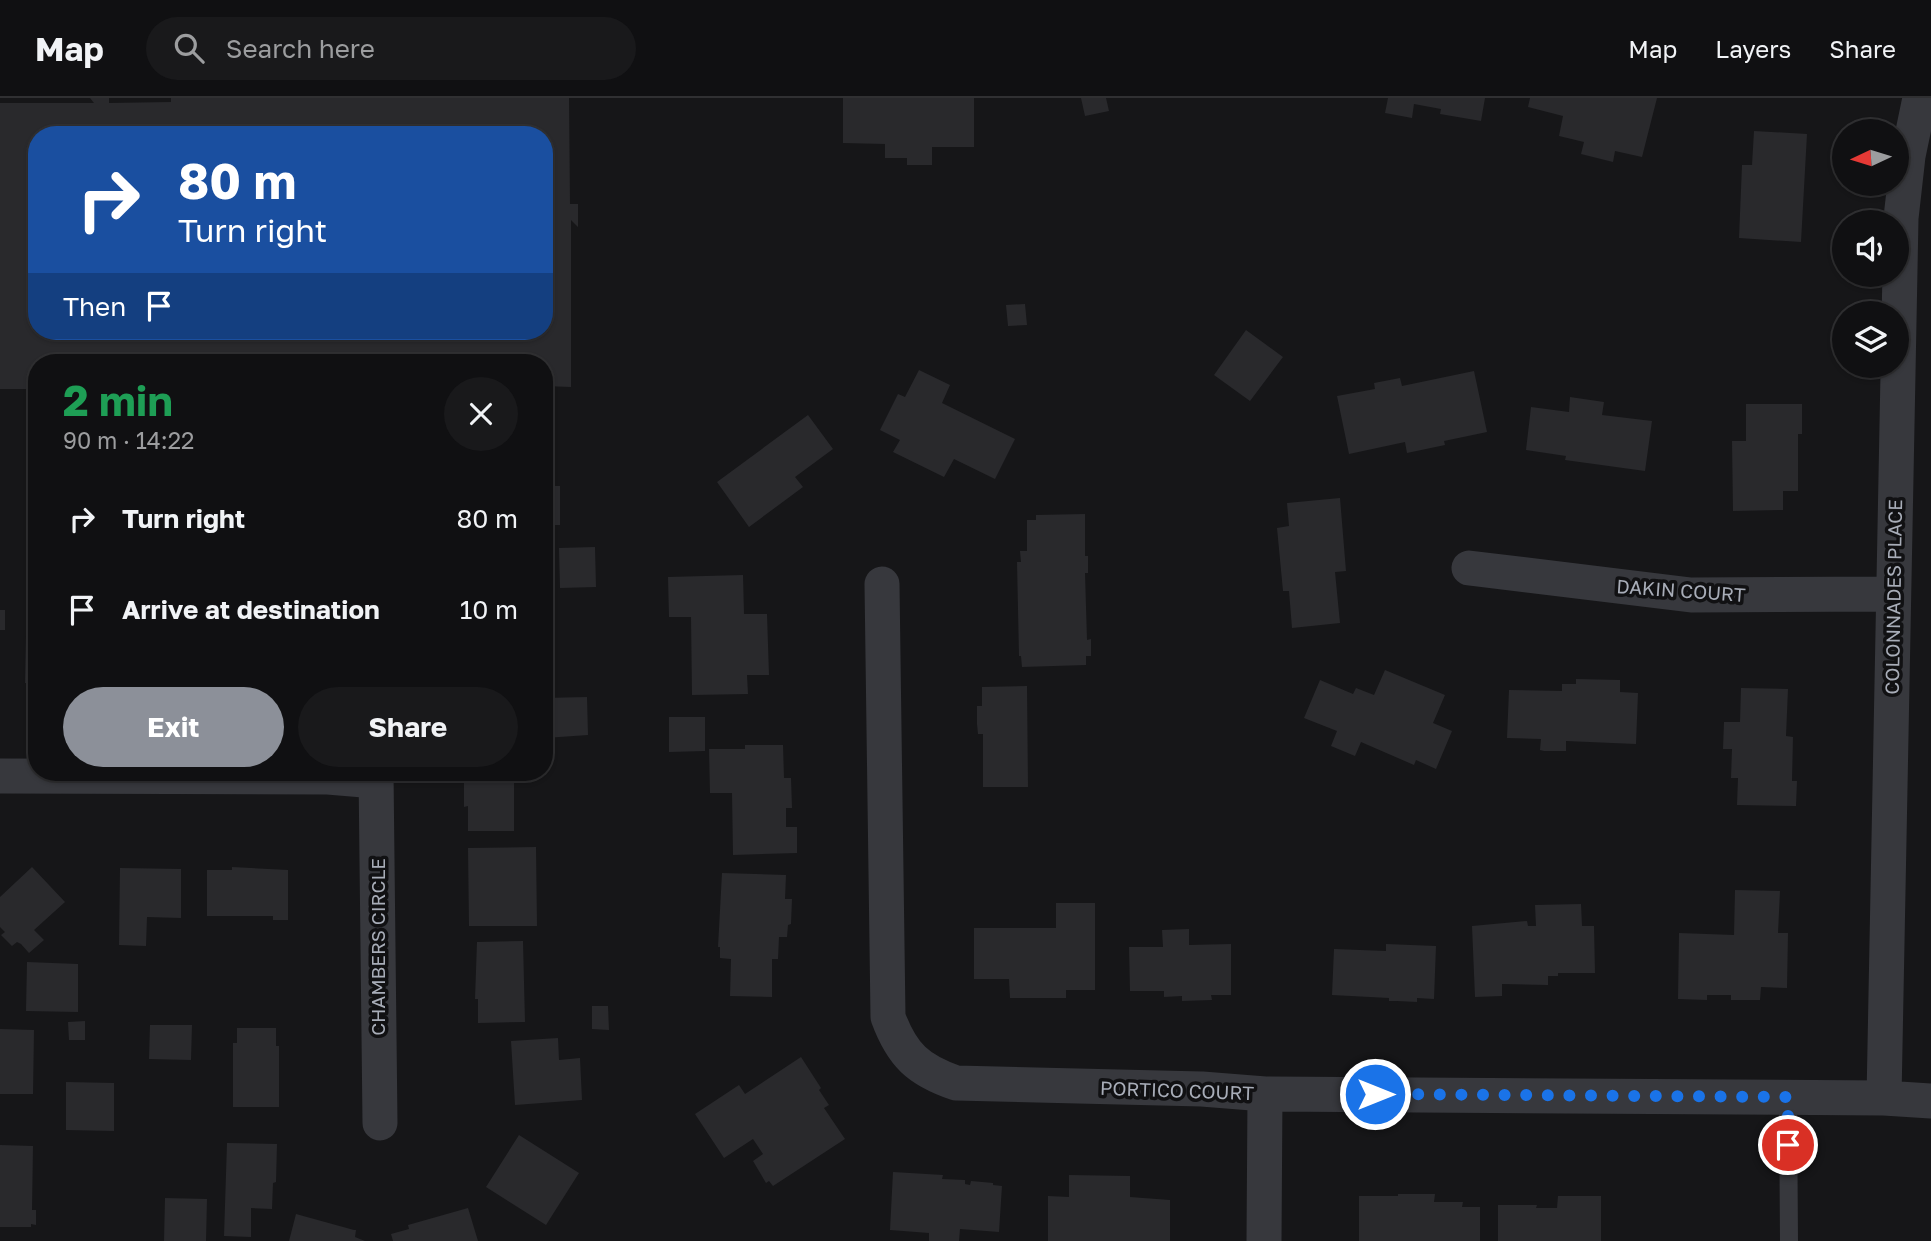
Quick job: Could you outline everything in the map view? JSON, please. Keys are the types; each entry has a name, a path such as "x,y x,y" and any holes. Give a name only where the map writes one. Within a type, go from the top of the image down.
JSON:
{"street":[{"name":"COLONNADES PLACE","path":"1884,1098 1901,218 1908,156 1920,98"},
{"name":"DAKIN COURT","path":"1469,568 1691,595 1893,594"},
{"name":"PORTICO COURT","path":"882,584 888,1017 896,1038 910,1058 931,1074 956,1083 1202,1089 1265,1094 1884,1098 1931,1101"},
{"path":"0,776 28,776"},
{"name":"CHAMBERS CIRCLE","path":"376,781 380,1123"},
{"path":"1264,1241 1265,1094"}],"lane":[{"path":"1788,1097 1789,1241"}],"building":[{"path":"90,98 109,98 109,103 171,102 171,98 569,98 570,204 578,204 578,227 571,220 571,387 553,386 553,354 28,354 28,389 0,389 0,103 94,103"},
{"path":"843,98 974,98 974,147 932,147 932,165 907,165 907,158 885,158 885,144 843,143"},
{"path":"1081,98 1106,98 1109,111 1085,116"},
{"path":"1388,98 1485,98 1481,121 1440,114 1441,109 1414,104 1412,118 1385,113"},
{"path":"1530,98 1657,98 1642,157 1615,151 1613,162 1581,154 1584,142 1559,136 1563,116 1528,107"},
{"path":"1754,131 1807,134 1801,242 1739,238 1742,165 1752,165"},
{"path":"1025,304 1027,325 1008,326 1006,305"},
{"path":"1246,330 1283,357 1250,401 1214,375"},
{"path":"919,370 950,385 942,403 1015,439 995,479 954,459 944,477 893,452 900,440 880,430 898,394 905,397"},
{"path":"1474,371 1487,432 1444,441 1445,445 1407,453 1405,442 1349,454 1337,396 1375,389 1374,383 1400,378 1402,386"},
{"path":"1570,397 1604,402 1602,415 1652,421 1645,471 1565,460 1566,456 1526,450 1531,407 1569,412"},
{"path":"1746,404 1802,404 1802,434 1798,434 1798,491 1783,491 1783,510 1733,511 1732,441 1746,441"},
{"path":"808,415 833,449 795,477 803,487 749,527 717,482"},
{"path":"553,486 560,486 560,525 553,525"},
{"path":"1340,498 1346,571 1335,572 1340,623 1292,628 1289,591 1283,591 1277,528 1289,526 1287,503"},
{"path":"1085,514 1085,556 1088,556 1088,573 1085,573 1087,640 1091,639 1091,656 1086,656 1086,665 1022,667 1019,656 1017,562 1021,562 1020,551 1027,551 1027,520 1036,520 1036,515"},
{"path":"595,547 596,587 560,588 559,548"},
{"path":"743,575 744,614 767,614 769,675 747,675 748,694 692,695 691,617 669,617 668,577"},
{"path":"0,610 5,610 5,630 0,630"},
{"path":"26,636 28,636 28,683 25,683"},
{"path":"1385,670 1445,695 1433,723 1452,731 1436,769 1416,760 1414,765 1361,742 1355,756 1331,746 1337,731 1304,718 1320,680 1353,694 1356,688 1374,695"},
{"path":"1576,679 1620,680 1620,692 1638,693 1636,744 1566,741 1566,751 1544,751 1540,750 1541,739 1507,738 1509,690 1562,691 1562,684 1576,684"},
{"path":"1027,686 1028,787 983,787 983,734 978,734 977,724 977,706 982,706 982,687"},
{"path":"1741,688 1788,689 1786,736 1793,737 1792,781 1797,781 1796,806 1737,805 1738,778 1731,778 1732,749 1723,749 1724,722 1740,722"},
{"path":"587,697 588,735 553,737 553,698"},
{"path":"669,717 705,717 705,751 669,752"},
{"path":"745,745 783,745 784,778 791,778 792,808 786,808 786,827 797,827 797,853 733,855 732,793 710,793 709,749 745,749"},
{"path":"464,781 514,781 514,831 468,831 468,806 464,807"},
{"path":"536,847 537,926 469,926 468,848"},
{"path":"32,867 65,902 34,930 44,940 29,953 17,942 12,946 1,935 5,932 0,927 0,897"},
{"path":"232,867 288,870 288,920 273,920 273,916 207,916 207,870 232,870"},
{"path":"120,868 181,869 181,918 147,917 146,946 119,945"},
{"path":"722,873 786,875 785,899 792,899 791,924 788,925 787,937 779,937 778,959 772,959 772,997 730,996 731,959 720,958 718,947"},
{"path":"1735,890 1780,891 1778,933 1788,933 1787,988 1761,987 1760,1000 1731,1000 1731,995 1707,995 1707,1000 1678,999 1679,933 1734,935"},
{"path":"1056,903 1095,903 1095,990 1066,990 1066,998 1010,998 1009,979 974,979 974,928 1056,928"},
{"path":"1581,904 1582,926 1594,926 1595,973 1558,973 1558,976 1548,976 1548,985 1502,984 1502,996 1475,997 1472,926 1527,921 1528,926 1536,926 1535,905"},
{"path":"1189,929 1189,945 1231,944 1231,995 1211,995 1212,1000 1182,1001 1182,996 1164,997 1164,991 1130,991 1129,947 1163,947 1162,930"},
{"path":"523,941 525,1022 478,1023 478,999 475,999 477,942"},
{"path":"1386,944 1436,946 1434,999 1417,998 1417,1002 1389,1001 1389,998 1332,995 1334,949 1386,951"},
{"path":"27,962 78,964 78,1012 26,1011"},
{"path":"592,1006 608,1006 609,1030 592,1029"},
{"path":"85,1021 85,1040 69,1040 68,1022"},
{"path":"150,1025 192,1025 191,1060 149,1059"},
{"path":"237,1028 276,1028 276,1046 279,1046 279,1107 233,1107 233,1043 237,1043"},
{"path":"0,1029 34,1030 33,1094 0,1094"},
{"path":"558,1038 559,1060 580,1058 582,1100 515,1105 511,1041"},
{"path":"801,1057 829,1105 824,1108 845,1139 773,1186 769,1181 766,1183 753,1161 763,1154 753,1139 724,1158 695,1114 739,1085 745,1094"},
{"path":"66,1082 114,1083 114,1131 66,1130"},
{"path":"519,1135 579,1173 546,1225 486,1187"},
{"path":"227,1143 277,1144 272,1209 251,1208 251,1237 224,1236"},
{"path":"0,1145 33,1146 32,1210 36,1210 36,1225 0,1227"},
{"path":"893,1172 943,1175 942,1179 965,1180 965,1184 970,1185 971,1181 1002,1186 999,1232 960,1229 959,1241 929,1241 929,1233 890,1230"},
{"path":"1069,1175 1130,1176 1130,1197 1170,1200 1170,1241 1048,1241 1048,1196 1069,1197"},
{"path":"1435,1194 1434,1202 1463,1202 1462,1207 1480,1207 1480,1241 1359,1241 1359,1196"},
{"path":"1558,1196 1601,1196 1601,1241 1498,1241 1498,1205 1557,1208"},
{"path":"165,1198 207,1199 206,1241 164,1241"},
{"path":"468,1208 478,1241 393,1241 391,1234 409,1229 408,1225"},
{"path":"296,1214 356,1230 355,1237 365,1241 289,1241"}],"route":[{"path":"1375,1094 1788,1097 1788,1145"}]}
